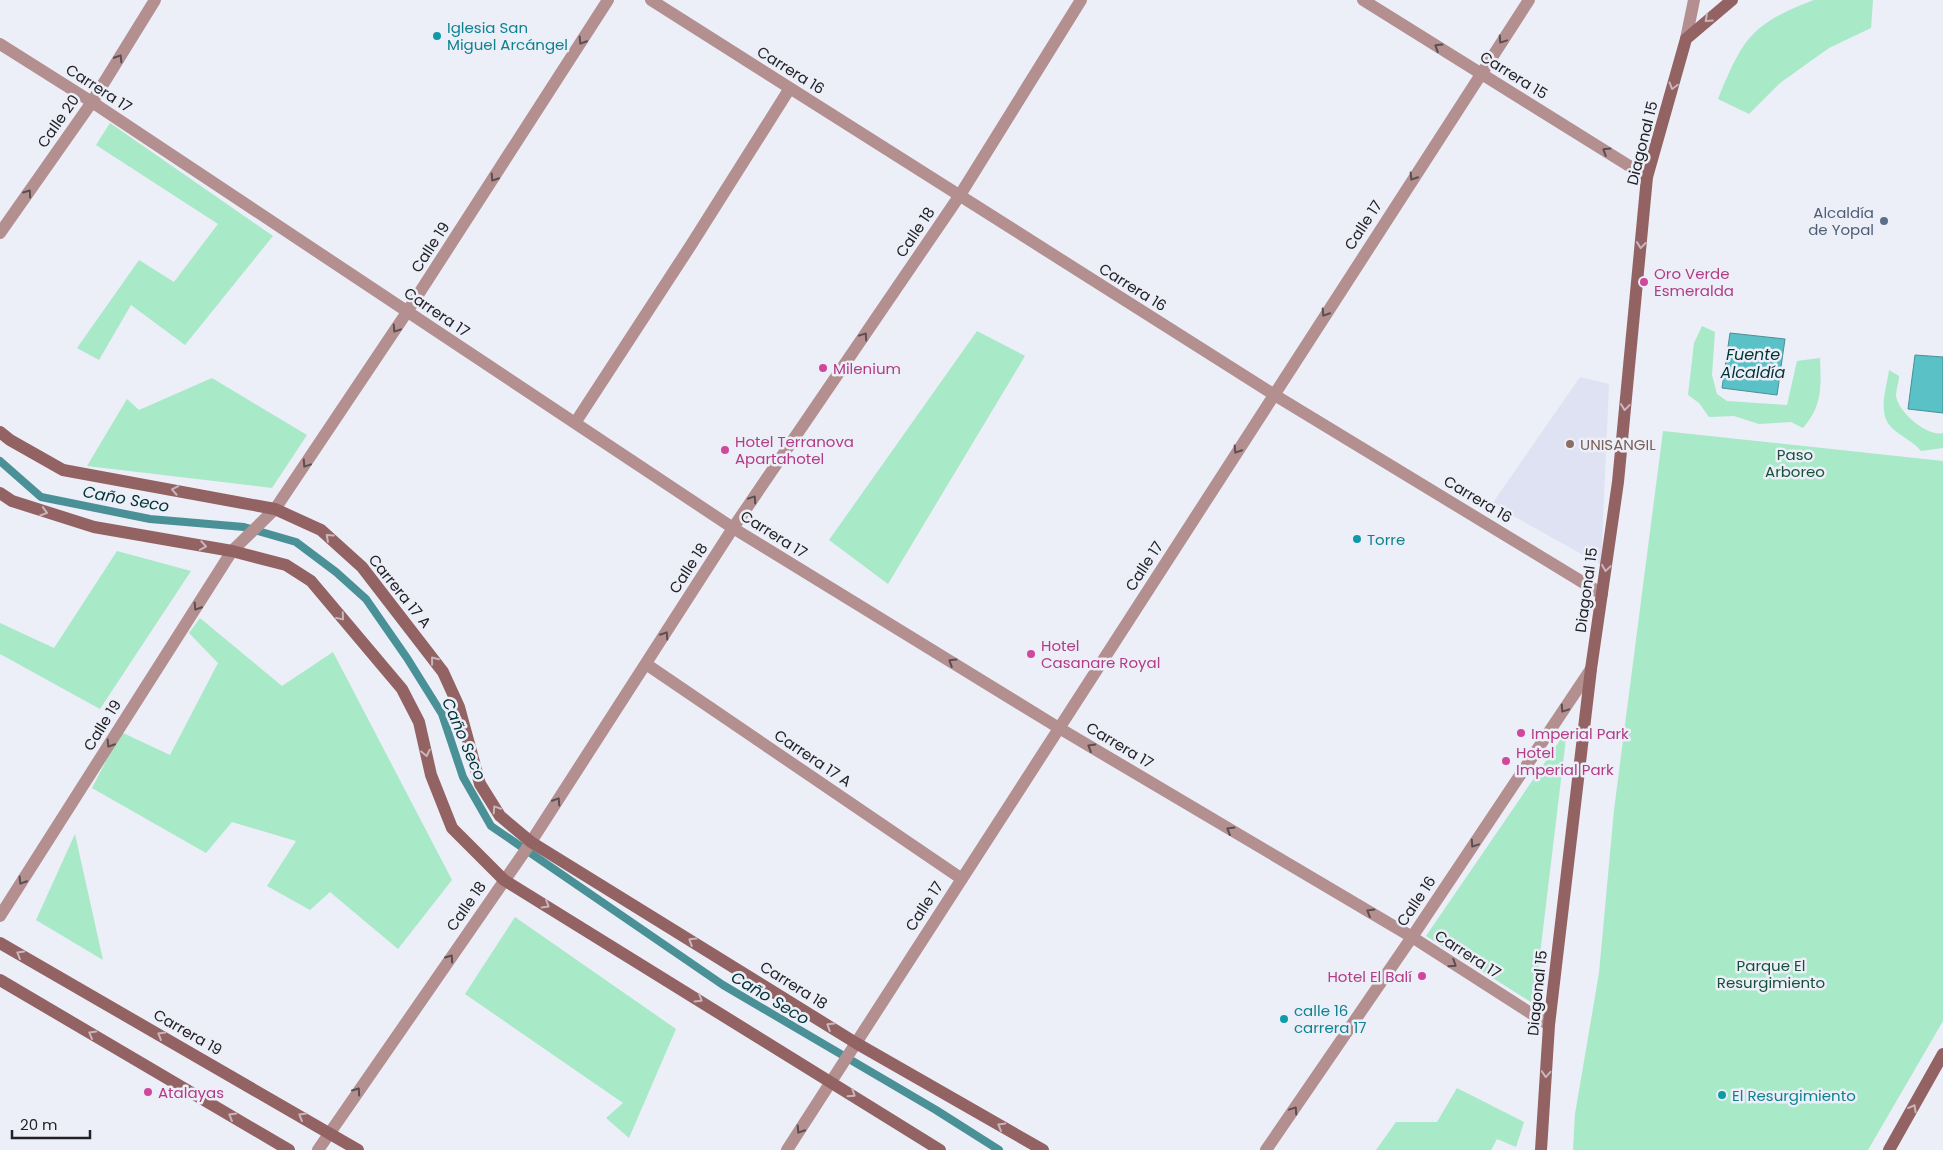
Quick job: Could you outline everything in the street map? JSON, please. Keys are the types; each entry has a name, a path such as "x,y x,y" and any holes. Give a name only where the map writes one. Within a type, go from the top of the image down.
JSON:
{"street":[{"name":"Calle 20","path":"0,233 92,102 155,0"},
{"name":"Calle 19","path":"0,916 237,546 275,509 408,312 608,0"},
{"name":"Carrera 16","path":"652,0 1273,394 1602,594"},
{"name":"Calle 18","path":"318,1150 529,845 734,528 960,195 1081,0"},
{"name":"Carrera 15","path":"1363,0 1647,177"},
{"name":"Calle 17","path":"786,1150 1480,73 1529,0"},
{"path":"1686,39 1694,0"},
{"path":"1686,39 1732,0"},
{"name":"Diagonal 15","path":"1541,1150 1549,1025 1591,668 1618,482 1647,177 1686,39"},
{"name":"Carrera 17","path":"0,44 92,102 734,528 1059,728 1412,937 1549,1025"},
{"path":"574,423 790,88"},
{"name":"Carrera 17 A","path":"0,432 10,440 63,470 275,509 321,530 362,567 438,664 459,707 480,784 500,816 529,845"},
{"path":"0,493 12,501 94,527 237,546 286,565 311,580 402,689 419,722 431,775 452,828 507,876 833,1078 940,1150"},
{"name":"Carrera 17 A","path":"646,664 962,879"},
{"name":"Calle 16","path":"1266,1150 1412,937 1591,668"},
{"name":"Carrera 18","path":"529,845 854,1046 1043,1150"},
{"name":"Carrera 19","path":"0,943 330,1132 358,1150"},
{"path":"0,980 290,1150"},
{"path":"1889,1150 1943,1054"}],"shaded area":[{"name":"UNISANGIL","path":"1580,377 1609,384 1601,565 1492,504"}],"green space":[{"path":"1814,0 1873,0 1871,28 1829,48 1780,83 1749,114 1718,99 1735,61 1752,36 1776,17"},
{"path":"110,123 273,236 185,345 131,305 99,360 77,348 139,260 174,282 218,224 96,145"},
{"path":"1702,326 1715,332 1712,375 1717,394 1727,401 1787,405 1797,361 1820,358 1819,395 1810,420 1803,428 1791,422 1759,424 1734,416 1709,417 1699,403 1688,395 1694,343"},
{"path":"977,331 1025,356 888,584 829,540"},
{"path":"1889,370 1899,376 1896,396 1902,409 1914,422 1922,427 1936,433 1943,433 1943,448 1921,451 1891,427 1884,414"},
{"path":"212,378 307,435 272,488 87,466 127,399 139,410"},
{"name":"Parque El Resurgimiento","path":"1663,431 1943,461 1943,1021 1868,1150 1573,1150 1575,1114 1599,973 1614,810"},
{"path":"117,551 191,571 100,709 0,654 0,623 54,648"},
{"path":"200,618 282,686 333,652 452,880 398,949 330,892 310,910 267,886 296,841 232,822 206,853 92,788 121,732 170,755 218,663 189,633"},
{"path":"1567,730 1534,1004 1426,936"},
{"path":"75,834 103,960 36,920"},
{"path":"515,917 676,1029 629,1138 606,1118 623,1103 465,994"},
{"path":"1457,1088 1524,1122 1516,1147 1497,1139 1491,1150 1376,1150 1396,1122 1437,1122"}],"water":[{"name":"Fuente Alcaldía","path":"1730,333 1785,339 1777,395 1722,388"},
{"path":"1915,355 1943,357 1943,413 1908,409"}],"waterway":[{"name":"Caño Seco","path":"0,461 41,497 150,519 244,527 296,542 336,572 366,599 407,658 442,714 463,777 491,826 723,985 936,1110 999,1150"}],"place":[{"name":"Iglesia San Miguel Arcángel","path":"437,36"},
{"name":"Alcaldía de Yopal","path":"1884,221"},
{"name":"Oro Verde Esmeralda","path":"1644,282"},
{"name":"Milenium","path":"823,368"},
{"name":"UNISANGIL","path":"1570,444"},
{"name":"Hotel Terranova Apartahotel","path":"725,450"},
{"name":"Torre","path":"1357,539"},
{"name":"Hotel Casanare Royal","path":"1031,654"},
{"name":"Imperial Park","path":"1521,733"},
{"name":"Hotel Imperial Park","path":"1506,761"},
{"name":"Hotel El Balí","path":"1422,976"},
{"name":"calle 16 carrera 17","path":"1284,1019"},
{"name":"Atalayas","path":"148,1092"},
{"name":"El Resurgimiento","path":"1722,1095"}],"park label":[{"name":"Paso Arboreo","path":"1795,462"}]}
